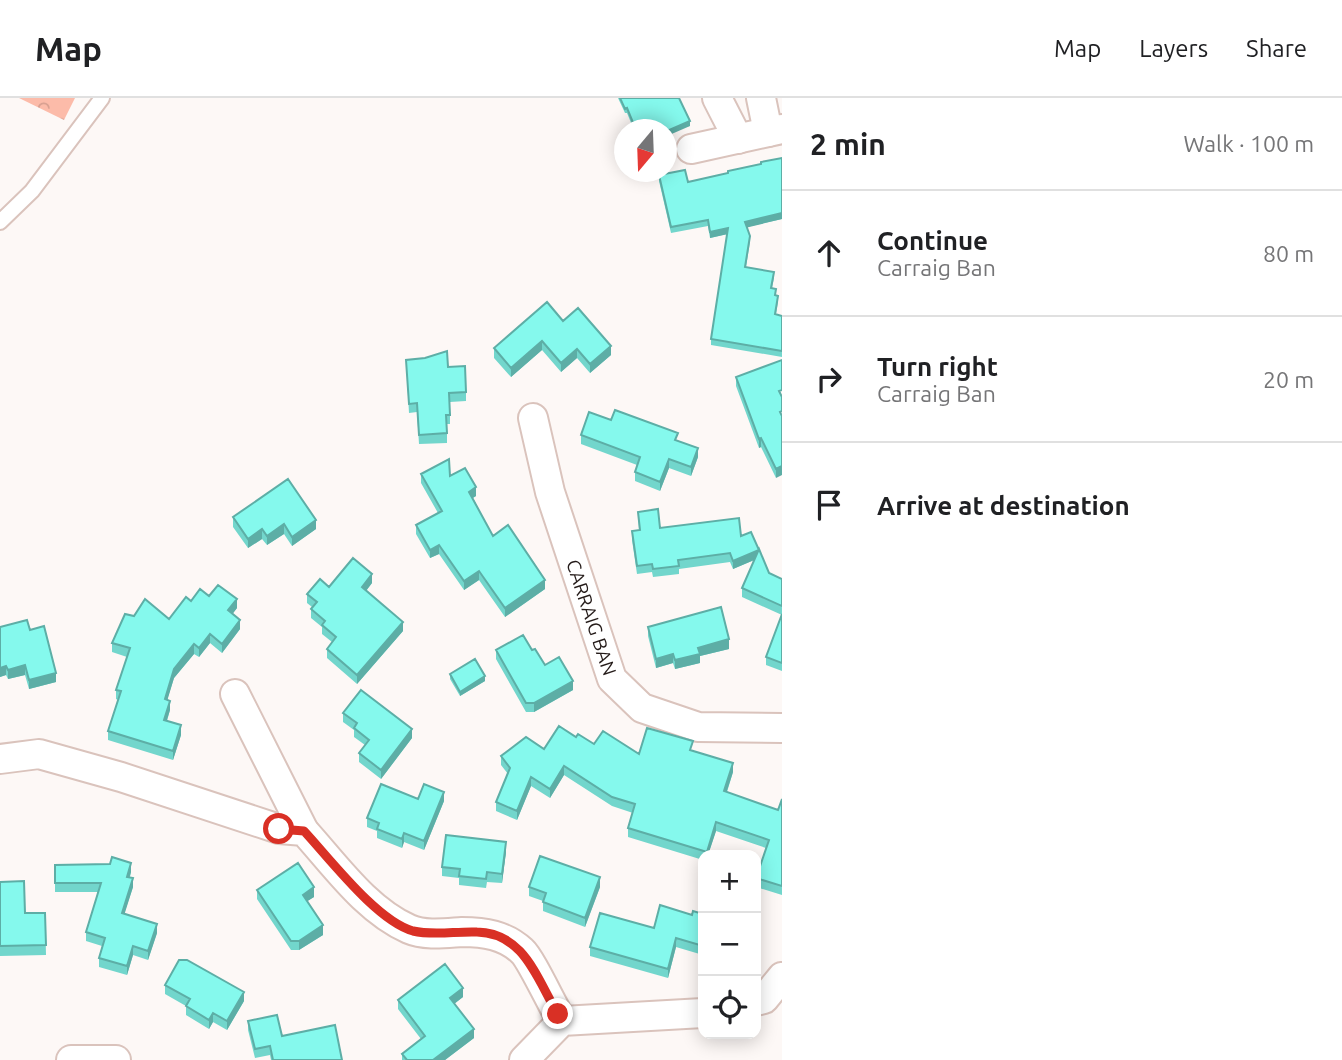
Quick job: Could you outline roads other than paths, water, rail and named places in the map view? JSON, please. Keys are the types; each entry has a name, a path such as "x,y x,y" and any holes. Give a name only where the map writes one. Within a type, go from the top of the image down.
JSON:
{"street":[{"path":"717,98 737,139"},
{"path":"691,149 775,131 761,98"},
{"name":"CARRAIG BAN","path":"533,418 550,492 612,679 642,708 698,727 782,728"},
{"path":"235,694 304,831 348,880 387,917 412,930 437,933 480,932 498,936 523,952 562,1021"},
{"path":"0,759 39,754 121,777 279,829 304,831"},
{"path":"761,1000 782,977"},
{"path":"524,1060 562,1021 698,1013"},
{"path":"71,1060 116,1060"}],"lane":[{"path":"0,222 32,191 102,98"}]}
